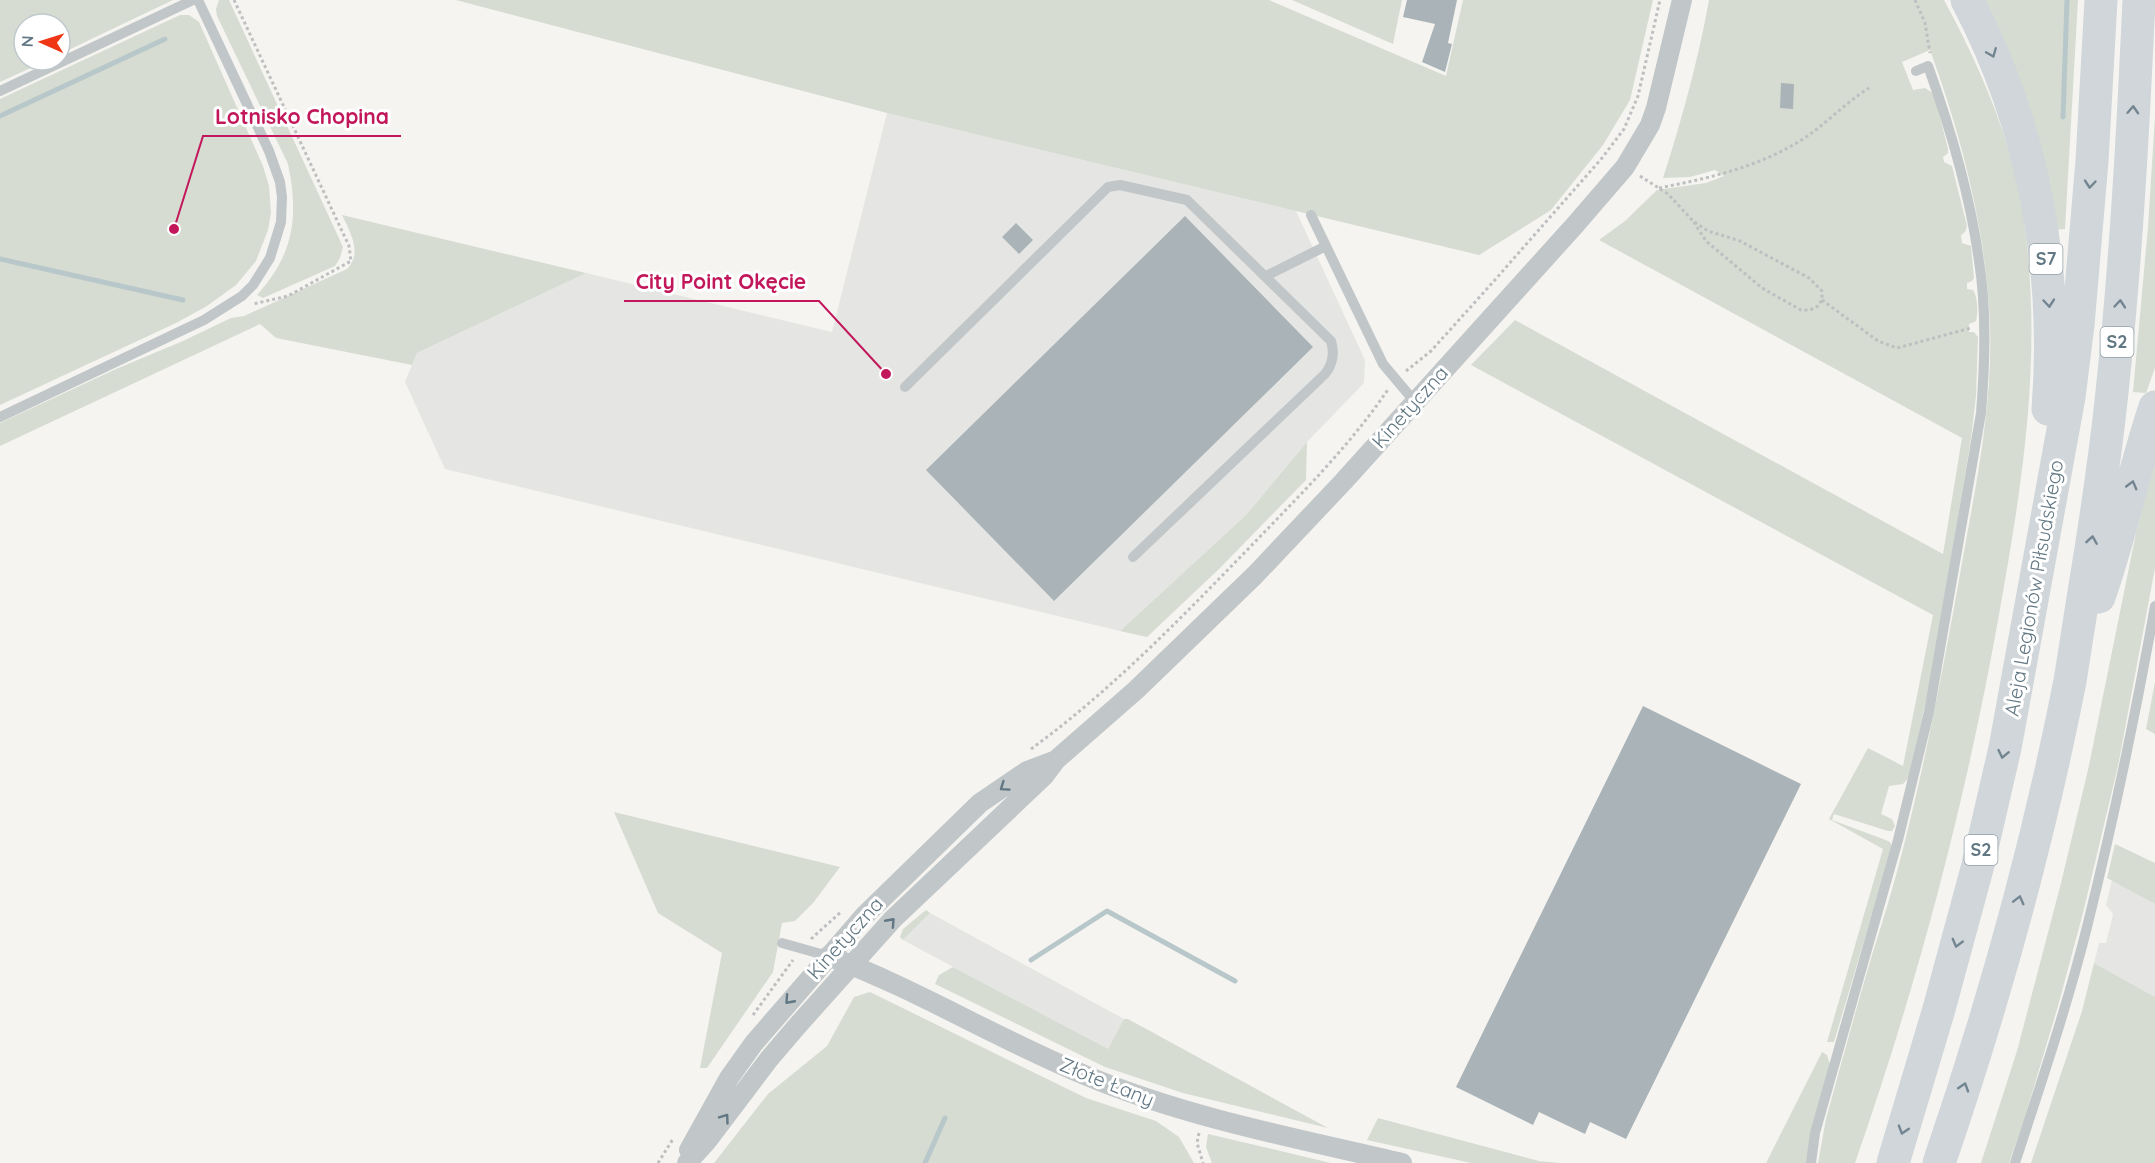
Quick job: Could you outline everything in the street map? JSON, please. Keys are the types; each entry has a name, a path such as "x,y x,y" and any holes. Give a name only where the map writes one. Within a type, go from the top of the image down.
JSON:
{"highway":[{"name":"S7","path":"1967,0 1985,34 2015,112 2034,183 2045,248 2050,313 2050,351 2043,470 2044,531"},
{"name":"Aleja Legionów Piłsudskiego","path":"1893,1163 1939,1009 1978,865 2005,748 2069,397 2092,161 2101,0"},
{"name":"S2","path":"1939,1163 1968,1076 2017,910 2070,680 2112,393 2127,215 2139,0"},
{"path":"2070,680 2111,563 2142,446 2155,407"}],"street":[{"name":"Kinetyczna","path":"685,1163 707,1142 769,1059 818,1001 893,919 1044,776 1056,760 1136,690 1240,590 1343,482 1625,167 1650,125 1656,108 1682,0"},
{"name":"Kinetyczna","path":"685,1163 729,1078 753,1043 828,956 889,890 980,803 1027,771 1056,760"},
{"name":"Złote Łany","path":"828,956 852,965 1085,1076 1153,1102 1402,1163"}],"lane":[{"path":"0,91 193,0"},
{"path":"0,417 204,320 242,296 253,285 270,258 281,222 280,182 269,151 198,0"},
{"path":"1810,1163 1815,1133 1898,840 1929,712 1976,446 1984,374 1980,262 1968,202 1951,130 1928,66 1916,71"},
{"path":"904,387 1108,187 1113,185 1187,200 1331,341 1333,355 1330,369 1133,557"},
{"path":"1311,215 1383,364 1415,402"},
{"path":"1266,276 1326,246"},
{"path":"2015,1163 2058,1031 2088,923 2140,690 2155,606"},
{"path":"782,943 828,956"}],"path":[{"path":"1029,750 1086,706 1193,606 1294,502 1365,422 1388,389 1431,351 1602,158 1624,129 1638,96 1660,0"},
{"path":"1915,0 1925,23 1930,53 1928,66"},
{"path":"1659,188 1741,169 1776,155 1806,138 1854,97 1869,88"},
{"path":"1625,167 1659,188 1693,221 1708,231 1740,241 1809,278 1822,291 1822,300 1818,306 1810,310 1801,310 1762,288 1706,240 1693,221"},
{"path":"1822,300 1878,341 1897,348 1960,330 1983,327"},
{"path":"749,1020 783,972 815,934 844,910"},
{"path":"1202,1115 1197,1143 1203,1163"},
{"path":"658,1163 676,1134"}],"shaded area":[{"path":"0,0 173,0 72,48 72,12 12,12 12,72 22,72 0,82"},
{"path":"219,0 229,0 343,247 335,266 263,298 257,295 279,265 290,234 293,218 291,183 288,164 217,16 216,9"},
{"path":"456,0 1269,0 1446,76 1463,0 1653,0 1630,100 1603,145 1551,210 1479,255 887,113"},
{"path":"1292,0 1402,0 1393,44"},
{"path":"1709,0 1944,0 1992,101 2010,154 2022,208 2028,259 2031,360 2017,509 2000,609 1972,750 1939,889 1900,1027 1855,1163 1818,1163 1826,1119 1896,876 1920,778 1973,504 1989,384 1988,288 1978,219 1962,150 1930,50 1902,62 1913,90 1925,88 1934,94 1948,149 1948,153 1943,157 1944,162 1952,166 1967,226 1961,235 1962,243 1971,246 1974,278 1967,283 1967,289 1973,290 1977,306 1976,321 1969,324 1969,332 1974,332 1978,337 1976,396 1971,439 1930,683 1909,777 1903,784 1889,786 1881,814 1892,819 1895,826 1892,831 1888,831 1834,814 1832,820 1890,842 1892,847 1834,1042 1827,1042 1883,849 1829,819 1868,748 1903,766 1933,615 1471,365 1515,320 1943,554 1962,438 1599,240 1625,221 1657,190 1706,183 1724,176 1715,170 1690,177 1663,178 1689,90"},
{"path":"1980,0 2078,0 2065,229 2053,230"},
{"path":"180,15 189,15 199,22 263,166 269,186 271,213 268,230 256,261 236,285 207,306 176,323 0,405 0,99 58,72 72,72 72,65"},
{"path":"887,113 1296,211 1365,360 1364,383 1307,442 1246,515 1120,631 445,469 405,382 417,353 586,273 832,332"},
{"path":"2155,116 2155,368 2146,393 2133,392 2148,227"},
{"path":"342,215 586,273 417,353 412,365 276,338 260,324 0,446 0,423 116,369 231,318 244,316 347,269 352,263 355,249"},
{"path":"1307,442 1306,480 1219,569 1147,637 1120,631 1246,515"},
{"path":"2155,460 2155,568 2118,766 2083,913 2058,1006 2009,1163 1981,1163 2017,1051 2061,883 2088,770 2136,533"},
{"path":"2155,682 2155,734 2146,729"},
{"path":"614,812 840,867 813,903 795,921 782,923 773,972 707,1068 700,1068 722,953 658,913"},
{"path":"2115,844 2155,863 2155,904 2107,878"},
{"path":"2112,880 2155,904 2155,997 2094,963 2099,943 2106,943 2113,914 2106,905"},
{"path":"926,910 930,913 903,940 900,937 903,929"},
{"path":"930,913 1124,1019 1108,1050 903,940"},
{"path":"2094,963 2155,997 2155,1163 2031,1163 2082,1011"},
{"path":"953,967 1108,1049 1124,1019 1128,1019 1328,1128 1183,1093 1105,1067 935,984 939,975"},
{"path":"870,992 1086,1098 1156,1121 1179,1137 1194,1163 714,1163 768,1094 827,1046 854,997"},
{"path":"1822,1052 1827,1055 1830,1064 1806,1163 1766,1163"},
{"path":"1378,1118 1539,1161 1560,1163 1471,1163 1367,1140"},
{"path":"1208,1134 1331,1163 1212,1163 1206,1147"}],"building":[{"path":"1407,0 1457,0 1448,43 1452,44 1445,72 1422,62 1435,24 1403,17"},
{"path":"1781,83 1794,84 1793,109 1780,108"},
{"path":"1185,216 1313,347 1054,601 926,470"},
{"path":"1016,223 1033,240 1019,254 1002,237"},
{"path":"1643,706 1801,784 1626,1139 1590,1122 1585,1134 1539,1112 1533,1125 1456,1087"}],"waterway":[{"path":"2063,117 2067,0"},
{"path":"0,116 165,39"},
{"path":"0,259 183,300"},
{"path":"1031,960 1107,911 1235,981"},
{"path":"925,1163 945,1118"}],"place":[{"name":"Lotnisko Chopina","path":"174,229"},
{"name":"City Point Okęcie","path":"886,374"}]}
